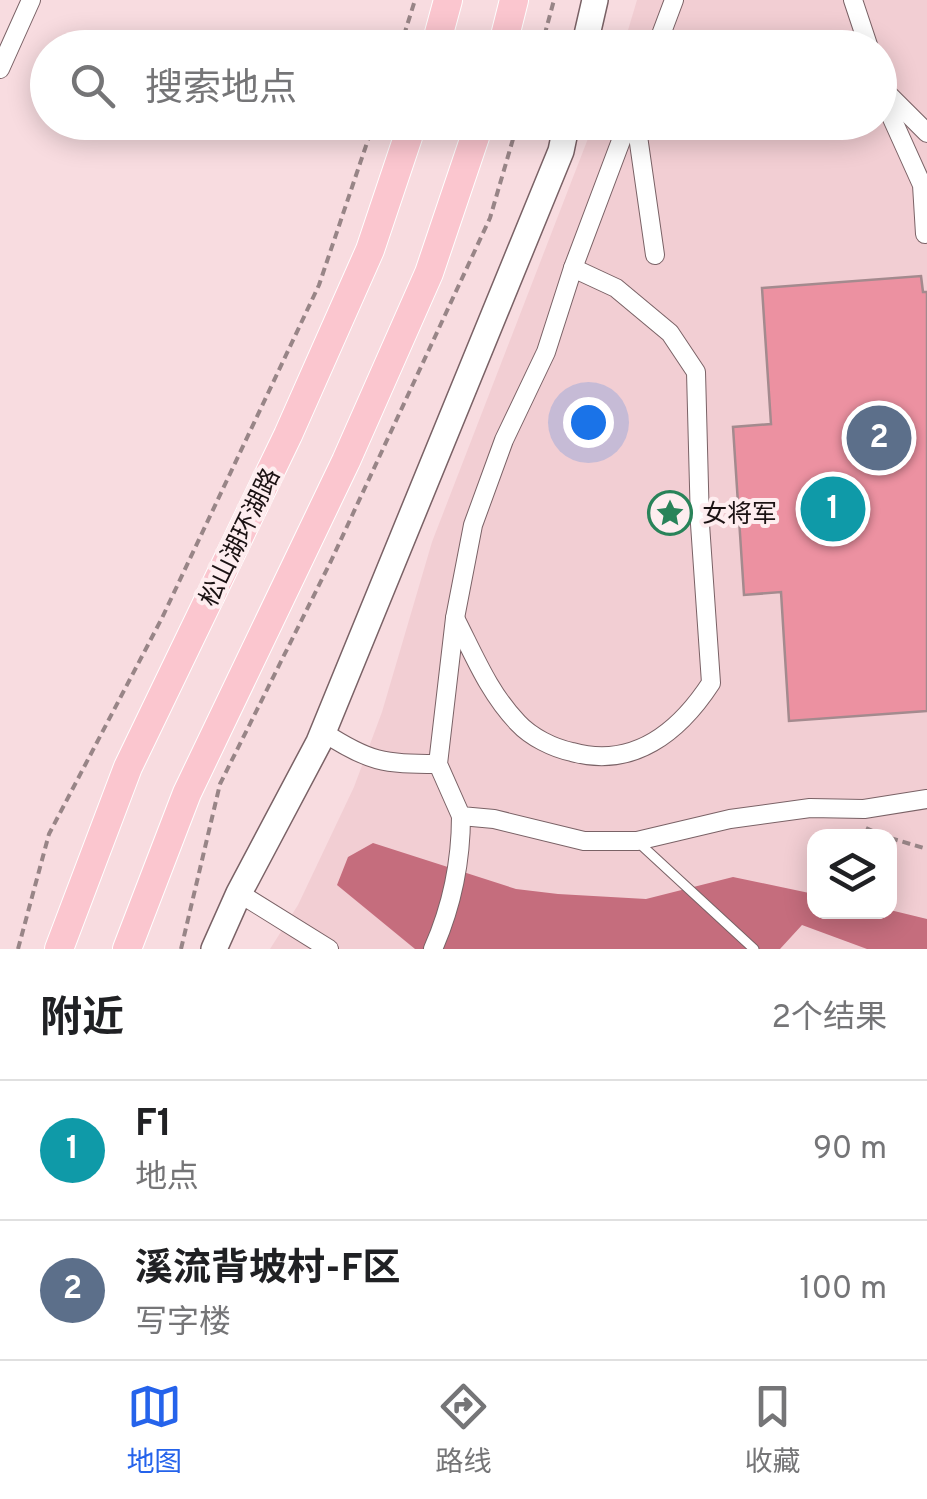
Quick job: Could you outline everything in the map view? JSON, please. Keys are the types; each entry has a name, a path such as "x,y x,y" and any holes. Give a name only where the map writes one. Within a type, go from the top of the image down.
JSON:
{"main road":[{"path":"440,30 448,0"},
{"path":"506,30 514,0"},
{"name":"松山湖环湖路","path":"58,949 128,768 288,435 370,250 407,140"},
{"path":"126,949 187,793 346,461 429,273 474,140"}],"street":[{"path":"0,69 31,0"},
{"path":"588,30 595,0"},
{"path":"663,30 674,0"},
{"path":"853,0 864,30"},
{"path":"897,101 927,134"},
{"path":"897,123 922,185 925,234"},
{"path":"214,949 239,892 323,732 563,140"},
{"path":"433,949 450,910 461,844 461,816 438,764 455,618 474,525 504,440 546,352 621,140"},
{"path":"639,140 655,255"},
{"path":"455,618 490,688 520,726 547,743 578,754 611,756 650,746 680,722 711,683 700,524 696,372 670,333 616,288 573,268"},
{"path":"323,732 359,756 396,764 438,764"},
{"path":"461,816 494,819 584,842 637,841 730,819 810,808 864,809 927,799"},
{"path":"239,892 328,949"}],"lane":[{"path":"637,841 754,949"}],"path":[{"path":"406,30 415,0"},
{"path":"546,30 554,0"},
{"path":"18,949 49,834 162,618 318,285 368,140"},
{"path":"181,949 220,784 331,561 490,218 513,140"},
{"path":"897,840 927,849"}],"shaded area":[{"path":"637,0 927,0 927,949 270,949 298,905 354,787 382,712 432,542 587,140 897,140 897,30 628,30"},
{"path":"373,843 516,889 646,899 733,877 807,893 807,919 897,919 897,912 927,919 927,949 867,949 802,925 780,949 415,949 337,885 348,857"}],"building":[{"path":"921,276 923,292 927,292 927,711 789,721 781,592 744,595 733,427 771,424 762,288"}],"place":[{"name":"溪流背坡村-F区","path":"879,438"},
{"name":"F1","path":"833,509"},
{"name":"女将军","path":"670,513"}]}
